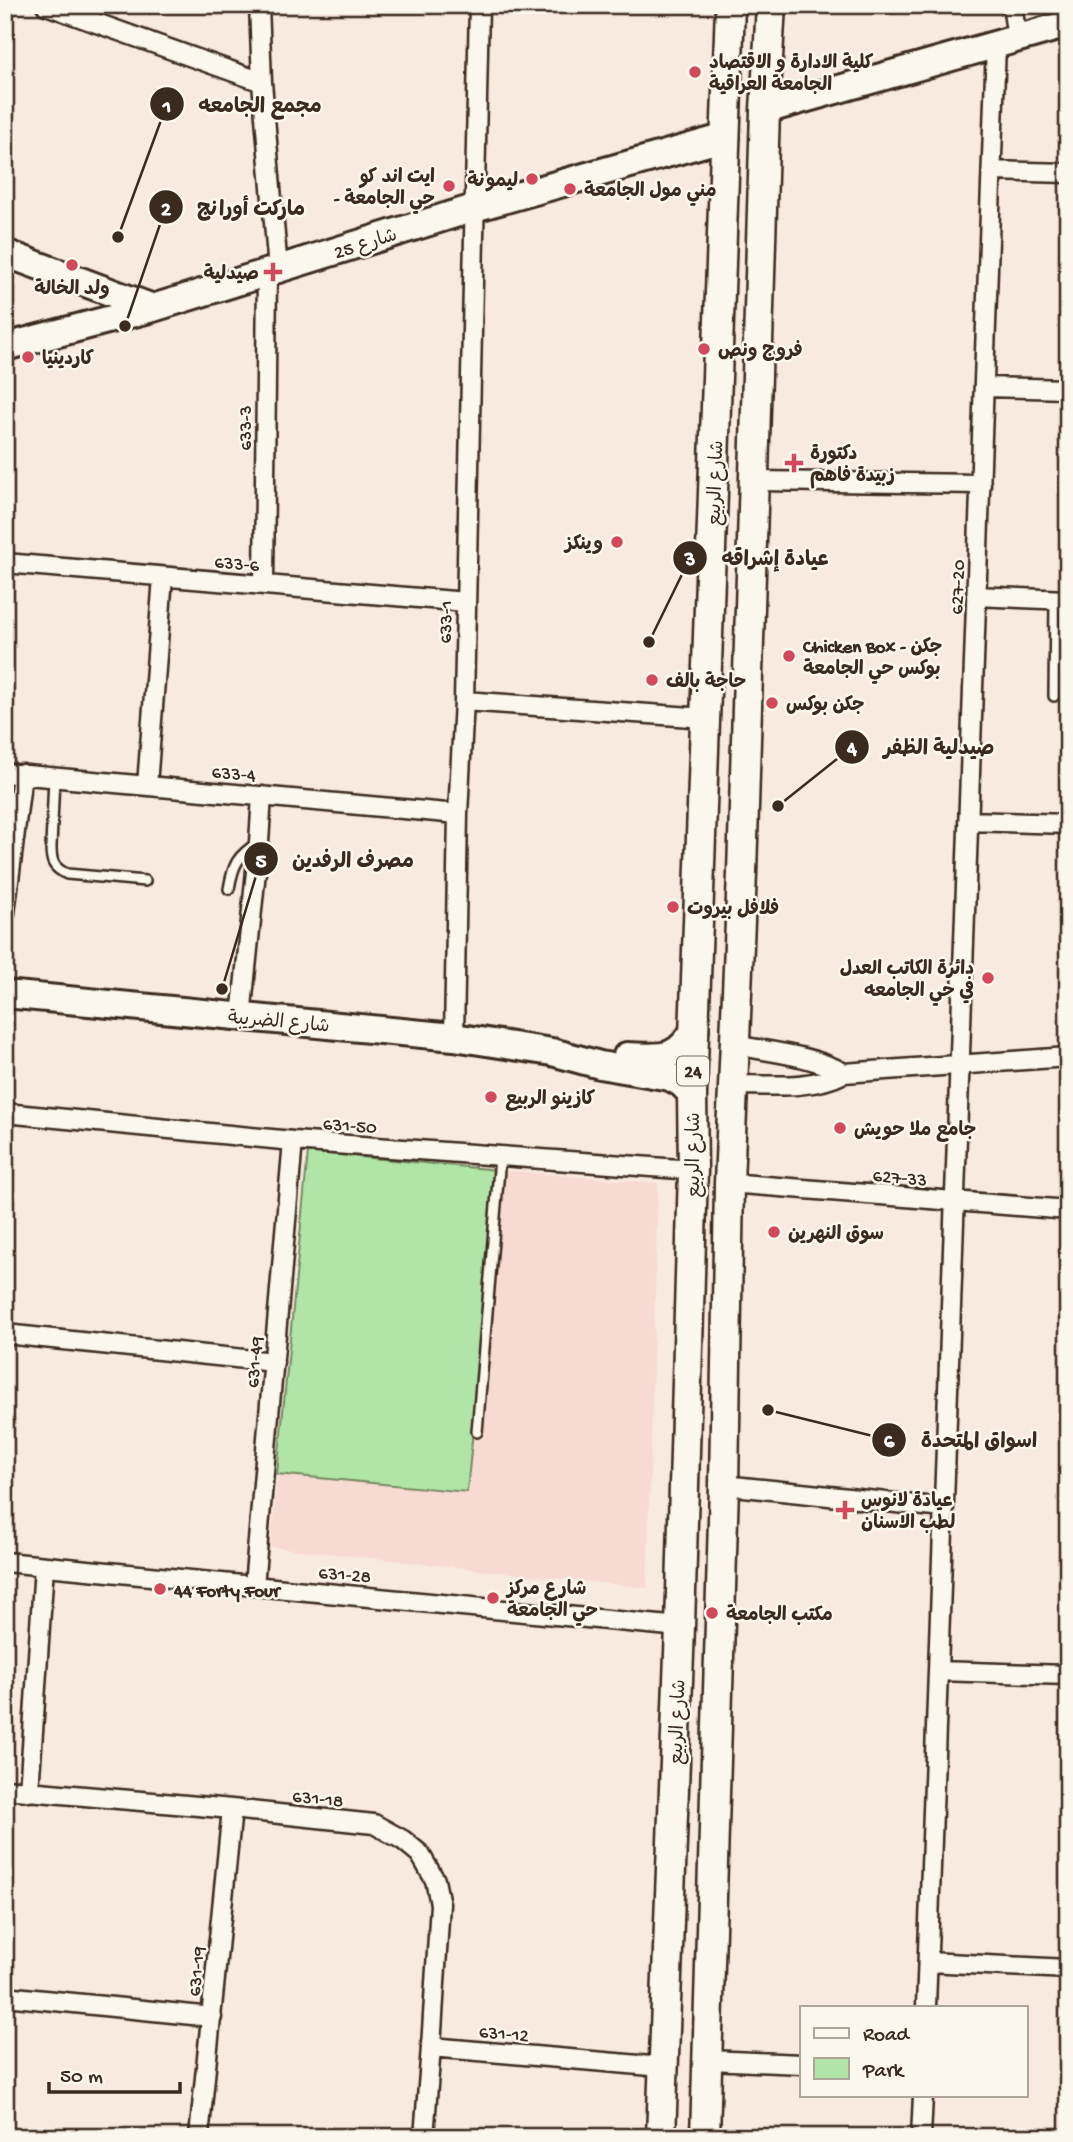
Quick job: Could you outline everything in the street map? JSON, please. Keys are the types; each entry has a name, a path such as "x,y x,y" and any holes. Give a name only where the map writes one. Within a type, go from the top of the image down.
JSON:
{"main road":[{"name":"شارع الربيع","path":"661,2137 680,1626 693,1170 692,1094 730,5"},
{"name":"شارع الربيع","path":"705,2137 724,1485 729,1183 742,873 765,110 771,5"},
{"path":"722,258 726,269 742,277 757,269 762,258"},
{"path":"719,333 723,320 735,312 742,312 754,318 759,332"},
{"path":"671,1864 713,1865"}],"street":[{"path":"46,5 262,82"},
{"name":"633-3","path":"259,5 272,271 264,585"},
{"name":"633-1","path":"454,1037 479,5"},
{"name":"627-20","path":"926,2006 992,171 1012,5"},
{"path":"765,110 1068,24"},
{"name":"شارع 25","path":"5,347 153,308 474,208 726,137"},
{"path":"992,171 1068,173"},
{"path":"5,253 153,308"},
{"path":"984,387 1068,389"},
{"path":"755,481 981,484"},
{"name":"633-6","path":"5,563 466,602"},
{"path":"147,785 163,576"},
{"path":"976,596 1061,599"},
{"path":"464,701 706,718"},
{"path":"5,913 14,773"},
{"name":"633-4","path":"14,773 458,814"},
{"path":"242,1017 262,796"},
{"path":"968,821 1068,824"},
{"name":"شارع الضريبة","path":"5,994 454,1037 552,1052 661,1057 685,1045 695,1029"},
{"path":"734,1045 814,1060 844,1073"},
{"name":"شارع الضريبة","path":"552,1052 600,1065 670,1077 692,1094"},
{"path":"734,1085 780,1085 831,1080 844,1073 1068,1057"},
{"name":"631-50","path":"5,1113 293,1141 693,1170"},
{"name":"631-49","path":"254,1586 293,1141"},
{"name":"627-33","path":"729,1183 1068,1210"},
{"path":"5,1334 274,1362"},
{"path":"724,1485 944,1508"},
{"name":"631-28","path":"5,1562 680,1626"},
{"path":"29,1792 44,1566"},
{"path":"938,1671 1068,1675"},
{"name":"631-18","path":"5,1789 374,1824 403,1840 420,1854 435,1880 440,1904 431,2047"},
{"name":"631-19","path":"199,2137 232,1809"},
{"path":"928,1962 1068,1969"},
{"path":"5,1996 212,2017"},
{"path":"424,2137 431,2047"},
{"name":"631-12","path":"431,2047 663,2067"},
{"path":"708,2060 800,2064"},
{"path":"921,2137 923,2096"}],"lane":[{"path":"1054,696 1061,599"},
{"path":"54,777 51,858 57,870 66,874 145,881"},
{"path":"229,889 233,866 248,849 259,842"},
{"path":"477,1432 500,1157"}],"shaded area":[{"path":"308,1152 658,1183 647,1588 271,1547"}],"green space":[{"path":"308,1152 498,1170 467,1492 277,1474"}],"place":[{"name":"كلية الادارة و الاقتصاد الجامعة العراقية","path":"695,72"},
{"name":"ليمونة","path":"532,179"},
{"name":"ايت اند كو - حي الجامعة","path":"449,186"},
{"name":"مني مول الجامعة","path":"570,189"},
{"name":"مجمع الجامعه","path":"118,237"},
{"name":"ولد الخالة","path":"72,265"},
{"name":"صيدلية","path":"273,272"},
{"name":"ماركت أورانج","path":"125,326"},
{"name":"فروج ونص","path":"704,349"},
{"name":"كاردينيا","path":"28,357"},
{"name":"دكتورة زبيدة فاهم","path":"794,463"},
{"name":"وينكز","path":"617,542"},
{"name":"عيادة إشراقه","path":"649,642"},
{"name":"Chicken Box - جكن بوكس حي الجامعة","path":"789,656"},
{"name":"حاجة بالف","path":"652,680"},
{"name":"جكن بوكس","path":"772,703"},
{"name":"صيدلية الظفر","path":"778,806"},
{"name":"فلافل بيروت","path":"673,907"},
{"name":"دائرة الكاتب العدل في حي الجامعه","path":"988,978"},
{"name":"مصرف الرفدين","path":"222,989"},
{"name":"كازينو الربيع","path":"491,1097"},
{"name":"جامع ملا حويش","path":"840,1128"},
{"name":"سوق النهرين","path":"774,1232"},
{"name":"اسواق المتحدة","path":"768,1410"},
{"name":"عيادة لانوس لطب الاسنان","path":"845,1510"},
{"name":"44 Forty Four","path":"160,1589"},
{"name":"شارع مركز حي الجامعة","path":"493,1598"},
{"name":"مكتب الجامعة","path":"712,1613"}]}
